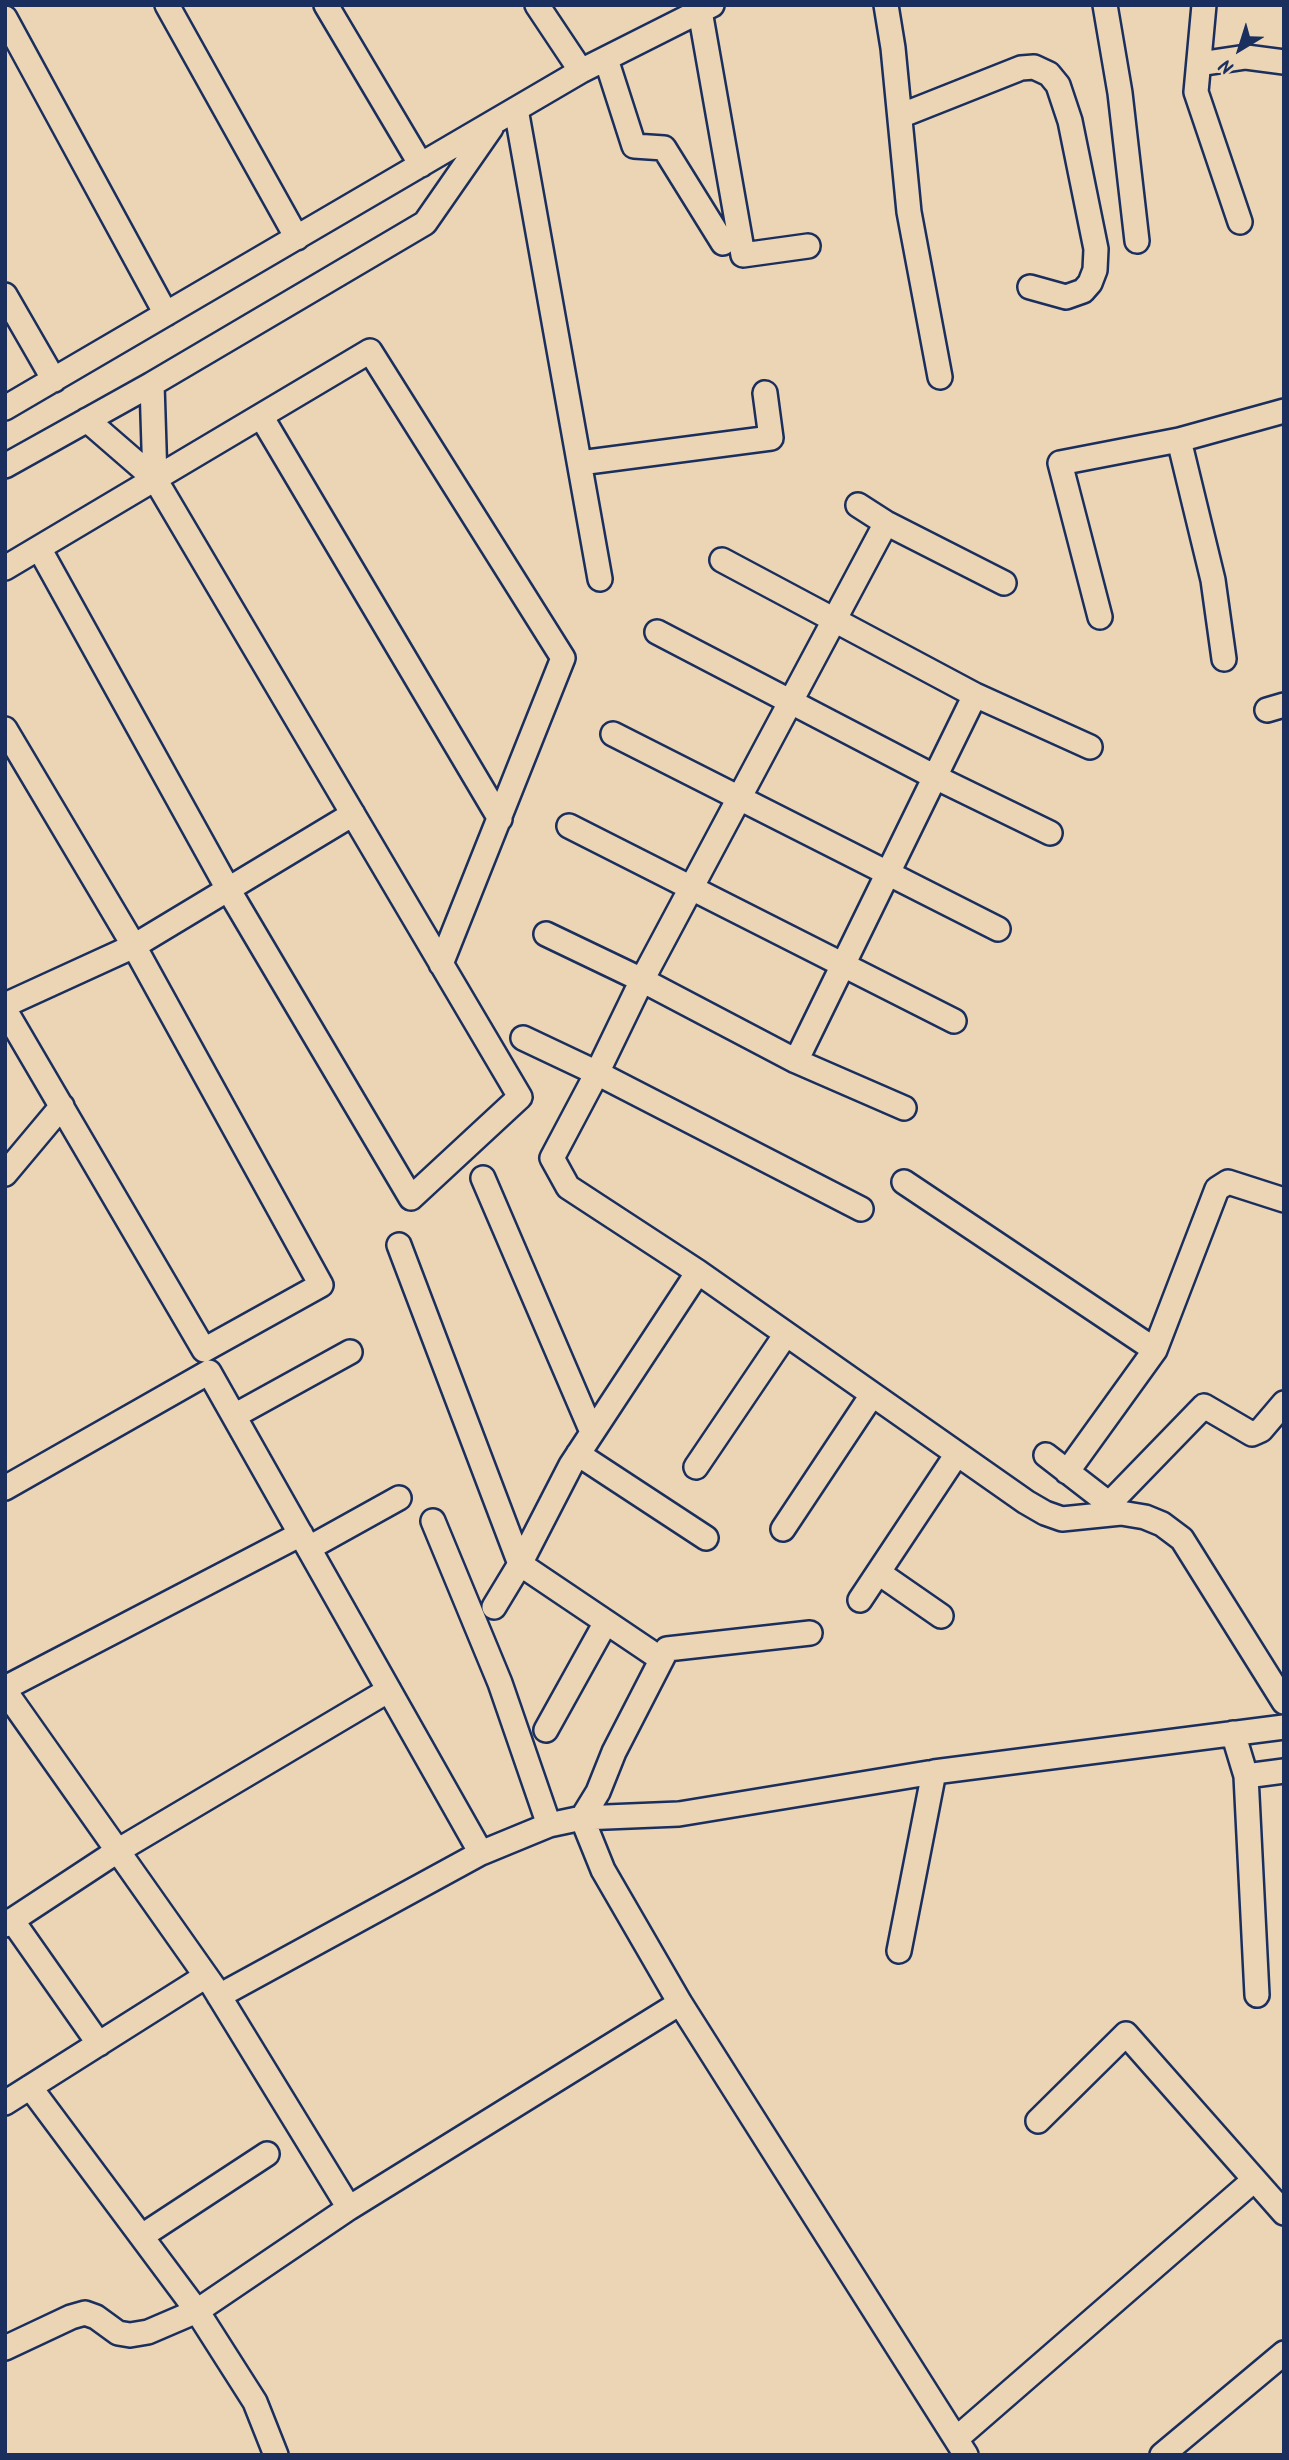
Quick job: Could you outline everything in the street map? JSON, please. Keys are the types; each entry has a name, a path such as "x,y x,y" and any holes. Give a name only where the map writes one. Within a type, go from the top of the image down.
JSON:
{"street":[{"path":"167,5 297,238"},
{"path":"326,5 421,165"},
{"path":"537,5 581,71"},
{"path":"886,5 893,48 908,212 940,377"},
{"path":"1105,5 1120,93 1137,242"},
{"path":"1204,5 1196,92 1240,222"},
{"path":"5,408 581,71 706,8 743,255 808,246"},
{"path":"5,18 166,314"},
{"path":"1199,64 1246,57 1284,62"},
{"path":"606,59 634,146 664,148 723,243"},
{"path":"900,116 1021,68 1034,67 1049,74 1058,85 1070,121 1086,198 1096,249 1096,270 1083,291 1066,297 1030,287"},
{"path":"516,109 600,579"},
{"path":"5,467 425,223 494,122"},
{"path":"5,295 54,380"},
{"path":"5,568 370,351 563,658 441,964"},
{"path":"152,384 155,479"},
{"path":"580,464 771,438 765,393"},
{"path":"1100,617 1060,463 1179,440 1284,411"},
{"path":"261,416 500,819"},
{"path":"39,548 228,889 411,1198 520,1097 155,479 87,420"},
{"path":"1179,440 1213,580 1224,659"},
{"path":"858,505 886,523 1004,583"},
{"path":"886,523 691,886 552,1158 568,1187 698,1272 1026,1503 1062,1519 1115,1509 1204,1406 1252,1434 1261,1430 1284,1403"},
{"path":"722,560 975,695 1090,747"},
{"path":"657,632 935,777 1050,833"},
{"path":"796,1060 975,695"},
{"path":"5,729 134,946 321,1285 204,1350 5,1008 134,946 353,814"},
{"path":"613,734 998,929"},
{"path":"569,826 954,1021"},
{"path":"546,934 642,980 796,1060 904,1108"},
{"path":"523,1038 597,1073 861,1209"},
{"path":"5,1174 62,1106"},
{"path":"484,1178 592,1432"},
{"path":"904,1182 1155,1350"},
{"path":"1067,1472 1155,1350 1217,1189 1228,1182 1284,1200"},
{"path":"399,1245 520,1564 661,1658"},
{"path":"494,1607 578,1454 698,1272"},
{"path":"696,1466 786,1334"},
{"path":"234,1416 351,1352"},
{"path":"5,1488 209,1372 481,1853"},
{"path":"783,1529 872,1395"},
{"path":"578,1454 706,1538"},
{"path":"860,1600 957,1454"},
{"path":"1046,1455 1115,1509 1162,1524 1182,1539 1284,1702"},
{"path":"349,2208 206,1976 119,1850 8,1702 305,1541 399,1498"},
{"path":"433,1521 500,1683 549,1825"},
{"path":"878,1573 941,1616"},
{"path":"546,1730 606,1622"},
{"path":"582,1818 598,1791 614,1752 667,1649 810,1633"},
{"path":"99,2044 9,1923 119,1850 389,1690"},
{"path":"219,1996 481,1853 549,1825 582,1818 679,1814 934,1772 1284,1727"},
{"path":"1233,1733 1246,1776 1257,1995"},
{"path":"1246,1776 1284,1771"},
{"path":"898,1951 934,1772"},
{"path":"582,1818 603,1870 680,2003 961,2447 1254,2180"},
{"path":"5,2103 206,1976"},
{"path":"5,2348 85,2313 96,2317 118,2333 130,2335 148,2332 197,2311 349,2208 680,2003"},
{"path":"1038,2122 1125,2034 1284,2213"},
{"path":"30,2087 197,2311 256,2402 276,2455"},
{"path":"142,2236 267,2154"},
{"path":"1162,2455 1284,2353"}]}
